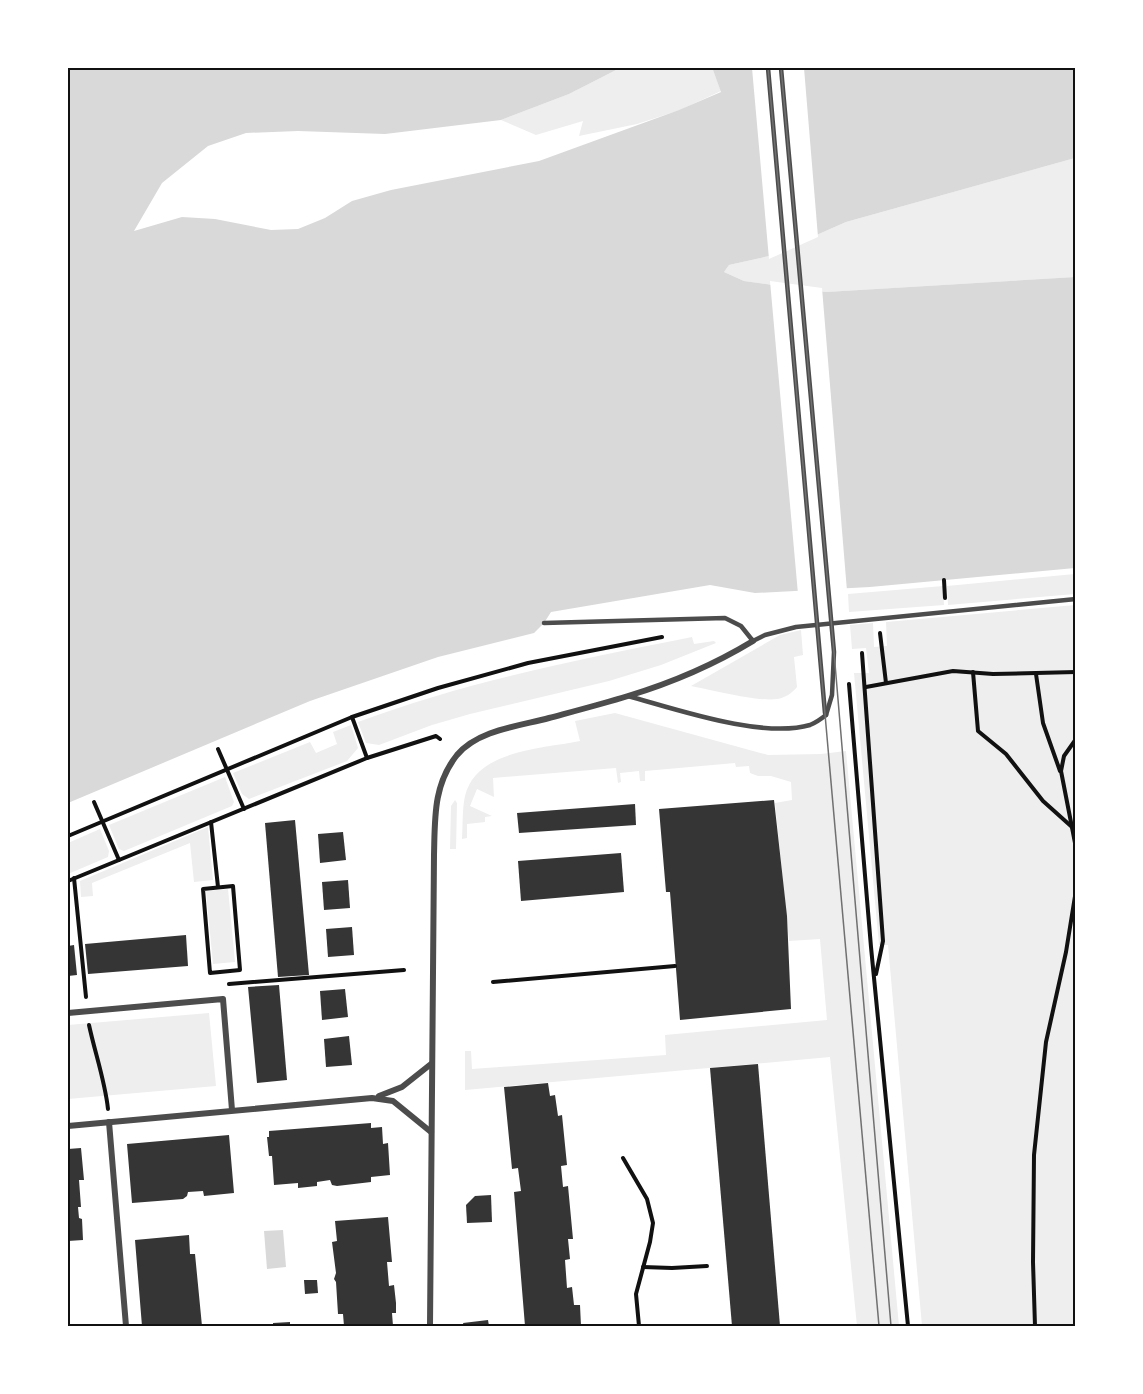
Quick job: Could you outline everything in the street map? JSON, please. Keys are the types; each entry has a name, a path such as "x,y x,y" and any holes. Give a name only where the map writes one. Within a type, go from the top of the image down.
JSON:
{"street":[{"path":"430,1326 435,811 439,786 446,770 458,754 492,733 628,696 734,653 753,641"},
{"path":"68,1012 223,999 232,1110"},
{"path":"372,1098 402,1087 432,1064"},
{"path":"68,1126 372,1098 393,1101 431,1132"},
{"path":"109,1122 126,1326"}],"lane":[{"path":"768,68 826,715"},
{"path":"628,696 730,723 783,729 812,725 826,715 832,695 834,652 782,68"},
{"path":"544,623 725,618 741,626 753,641 796,627 1076,599"}],"path":[{"path":"879,618 886,683"},
{"path":"68,836 352,717 438,688 528,663 667,636"},
{"path":"862,653 883,941 875,978"},
{"path":"866,687 953,671 1036,674 1076,672"},
{"path":"972,672 978,731 1006,754 1043,801 1072,827"},
{"path":"1036,674 1043,723 1061,771 1076,848"},
{"path":"849,680 908,1326"},
{"path":"352,717 367,758"},
{"path":"68,881 367,758 436,736 440,739"},
{"path":"1061,771 1064,756 1076,739"},
{"path":"218,749 244,809"},
{"path":"94,802 119,860"},
{"path":"211,822 218,887"},
{"path":"233,886 240,970 210,973 203,889 218,887 233,886"},
{"path":"1035,1326 1034,1155 1046,1042 1066,952 1076,890"},
{"path":"493,982 675,966"},
{"path":"222,984 404,970"},
{"path":"623,1158 647,1199 652,1215 652,1231 636,1294 639,1326"},
{"path":"643,1267 707,1266"}],"shaded area":[{"path":"68,68 620,68 569,94 501,120 385,134 298,131 246,133 208,146 162,183 134,231 182,217 215,219 271,230 298,229 325,218 352,201 391,190 539,161 679,110 721,92 713,70 710,68 1075,68 1075,158 846,222 769,256 729,265 724,272 744,281 826,292 1075,277 1075,568 870,587 755,593 710,585 551,612 534,633 438,657 310,701 68,803"},
{"path":"620,68 710,68 713,70 721,91 680,110 637,124 579,136 583,121 536,135 501,120 569,94"},
{"path":"1075,158 1075,277 826,292 744,281 724,272 729,265 769,256 846,222"},
{"path":"1075,574 1075,594 948,605 947,586"},
{"path":"943,586 944,605 849,612 848,594"},
{"path":"1075,605 1075,1326 922,1326 888,945 879,945 854,673 869,673 866,648 852,649 850,625 873,623 874,647 887,646 886,622"},
{"path":"801,630 803,655 794,657 797,687 786,696 777,699 758,699 691,686 780,635"},
{"path":"692,637 694,644 714,641 716,643 661,665 609,681 470,714 432,725 379,745 366,743 358,722 482,683"},
{"path":"615,713 768,755 846,751 899,1326 857,1326 830,1057 465,1090 465,1051 471,1051 472,1069 666,1055 665,1035 827,1020 820,939 789,941 775,803 792,800 791,782 771,776 758,776 750,773 749,766 736,767 735,763 645,771 645,781 640,781 639,771 620,773 621,782 618,783 616,768 493,778 494,797 477,789 470,806 492,816 485,817 485,822 467,824 467,838 462,839 465,796 472,781 482,769 512,754 580,741 575,721"},
{"path":"351,725 358,748 347,761 249,799 242,794 233,773 310,742 316,753 337,744 333,732"},
{"path":"225,777 234,802 232,806 124,851 119,849 109,825"},
{"path":"455,800 457,803 456,849 450,849 451,806"},
{"path":"208,827 213,880 194,882 190,843 92,883 93,896 81,897 80,881"},
{"path":"100,829 109,851 108,857 68,874 68,843"},
{"path":"228,889 235,962 213,964 206,891"},
{"path":"209,1013 216,1086 68,1099 68,1025"},
{"path":"283,1230 286,1267 267,1269 264,1231"}],"pier":[{"path":"752,68 804,68 818,237 769,259"},
{"path":"770,281 822,288 847,591 798,594"}],"building":[{"path":"774,800 787,916 791,1009 680,1020 670,892 666,892 659,809"},
{"path":"635,804 636,825 519,833 517,813"},
{"path":"295,820 309,975 278,977 265,823"},
{"path":"343,832 346,860 320,863 318,834"},
{"path":"621,853 624,892 521,901 518,861"},
{"path":"348,880 350,908 324,910 322,882"},
{"path":"352,927 354,955 328,957 326,929"},
{"path":"186,935 188,966 88,974 85,944"},
{"path":"74,945 77,975 68,976 68,946"},
{"path":"279,985 287,1080 257,1083 248,987"},
{"path":"345,989 348,1017 322,1020 320,991"},
{"path":"349,1036 352,1065 326,1067 324,1039"},
{"path":"758,1064 780,1326 732,1326 710,1068"},
{"path":"548,1083 550,1096 555,1095 558,1116 562,1115 567,1165 561,1166 563,1187 568,1186 573,1239 568,1239 570,1259 565,1260 567,1288 572,1287 574,1305 580,1305 581,1326 525,1326 514,1192 521,1191 518,1168 512,1169 504,1087"},
{"path":"371,1123 371,1128 382,1127 383,1144 388,1143 390,1175 371,1177 371,1182 337,1186 332,1185 330,1180 317,1182 317,1186 298,1188 298,1183 274,1185 272,1156 269,1156 267,1137 269,1137 269,1131"},
{"path":"229,1135 234,1193 204,1196 203,1191 188,1192 183,1199 132,1203 127,1144"},
{"path":"81,1148 84,1180 79,1180 81,1207 78,1207 79,1218 82,1219 83,1240 68,1241 68,1149"},
{"path":"491,1195 492,1222 467,1223 466,1205 475,1196"},
{"path":"388,1217 392,1262 387,1262 389,1286 394,1285 396,1303 396,1313 392,1313 393,1326 344,1326 343,1314 338,1314 334,1279 336,1273 332,1242 337,1241 335,1221"},
{"path":"189,1235 190,1254 195,1254 202,1326 142,1326 135,1240"},
{"path":"304,1280 317,1280 318,1293 305,1294"},
{"path":"488,1320 489,1326 464,1326 463,1323"},
{"path":"290,1322 290,1326 273,1326 273,1323"}],"tram line":[{"path":"768,68 879,1326"},
{"path":"781,68 834,652 891,1326"}]}
